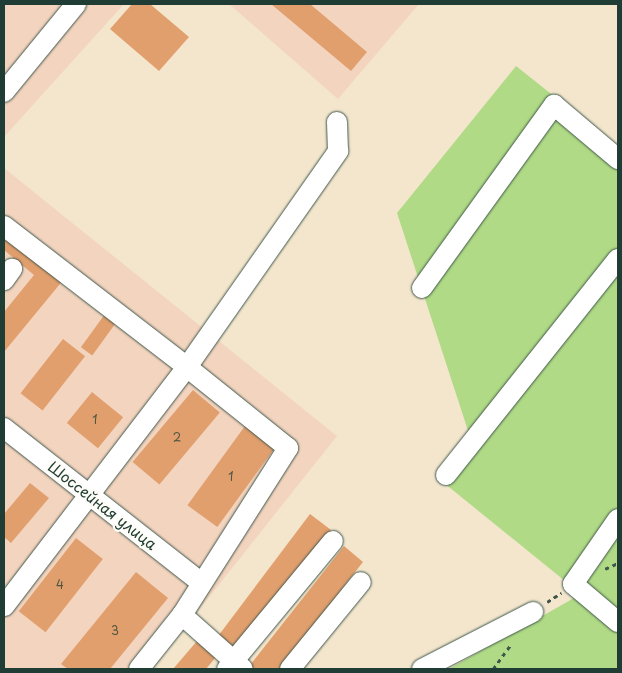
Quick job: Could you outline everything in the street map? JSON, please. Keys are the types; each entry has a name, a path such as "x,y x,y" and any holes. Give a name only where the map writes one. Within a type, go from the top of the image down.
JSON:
{"street":[{"path":"4,92 76,4"},
{"path":"422,288 554,105 618,158"},
{"path":"4,606 91,495 187,367 338,151 337,122"},
{"path":"4,226 187,367 288,448 182,615 139,669"},
{"path":"446,475 618,259"},
{"name":"Шоссейная улица","path":"4,428 202,583"},
{"path":"618,519 573,584 618,622"},
{"path":"182,615 235,666 333,541"},
{"path":"290,669 361,582"},
{"path":"422,669 533,612"}],"shaded area":[{"path":"4,4 124,4 4,137"},
{"path":"229,4 419,4 338,99"},
{"path":"4,168 337,436 152,669 4,669"}],"green space":[{"path":"516,66 618,147 618,669 449,669 581,594 444,483 475,452 397,213"}],"building":[{"path":"132,4 150,4 189,37 159,71 110,29"},
{"path":"271,4 310,4 367,52 351,71"},
{"path":"4,231 64,279 4,352 4,312 34,275 4,250"},
{"path":"105,314 116,322 92,355 81,347"},
{"path":"63,339 85,356 43,411 21,393"},
{"path":"193,390 220,412 159,485 133,462"},
{"path":"92,392 123,417 98,448 67,423"},
{"path":"245,426 275,448 217,527 187,505"},
{"path":"30,483 49,498 11,543 4,537 4,514"},
{"path":"310,514 331,530 239,651 219,635"},
{"path":"76,538 103,559 46,632 19,611"},
{"path":"344,546 363,562 279,669 247,669"},
{"path":"136,572 168,598 110,669 68,669 61,664"},
{"path":"197,641 216,657 206,669 173,669"}]}
